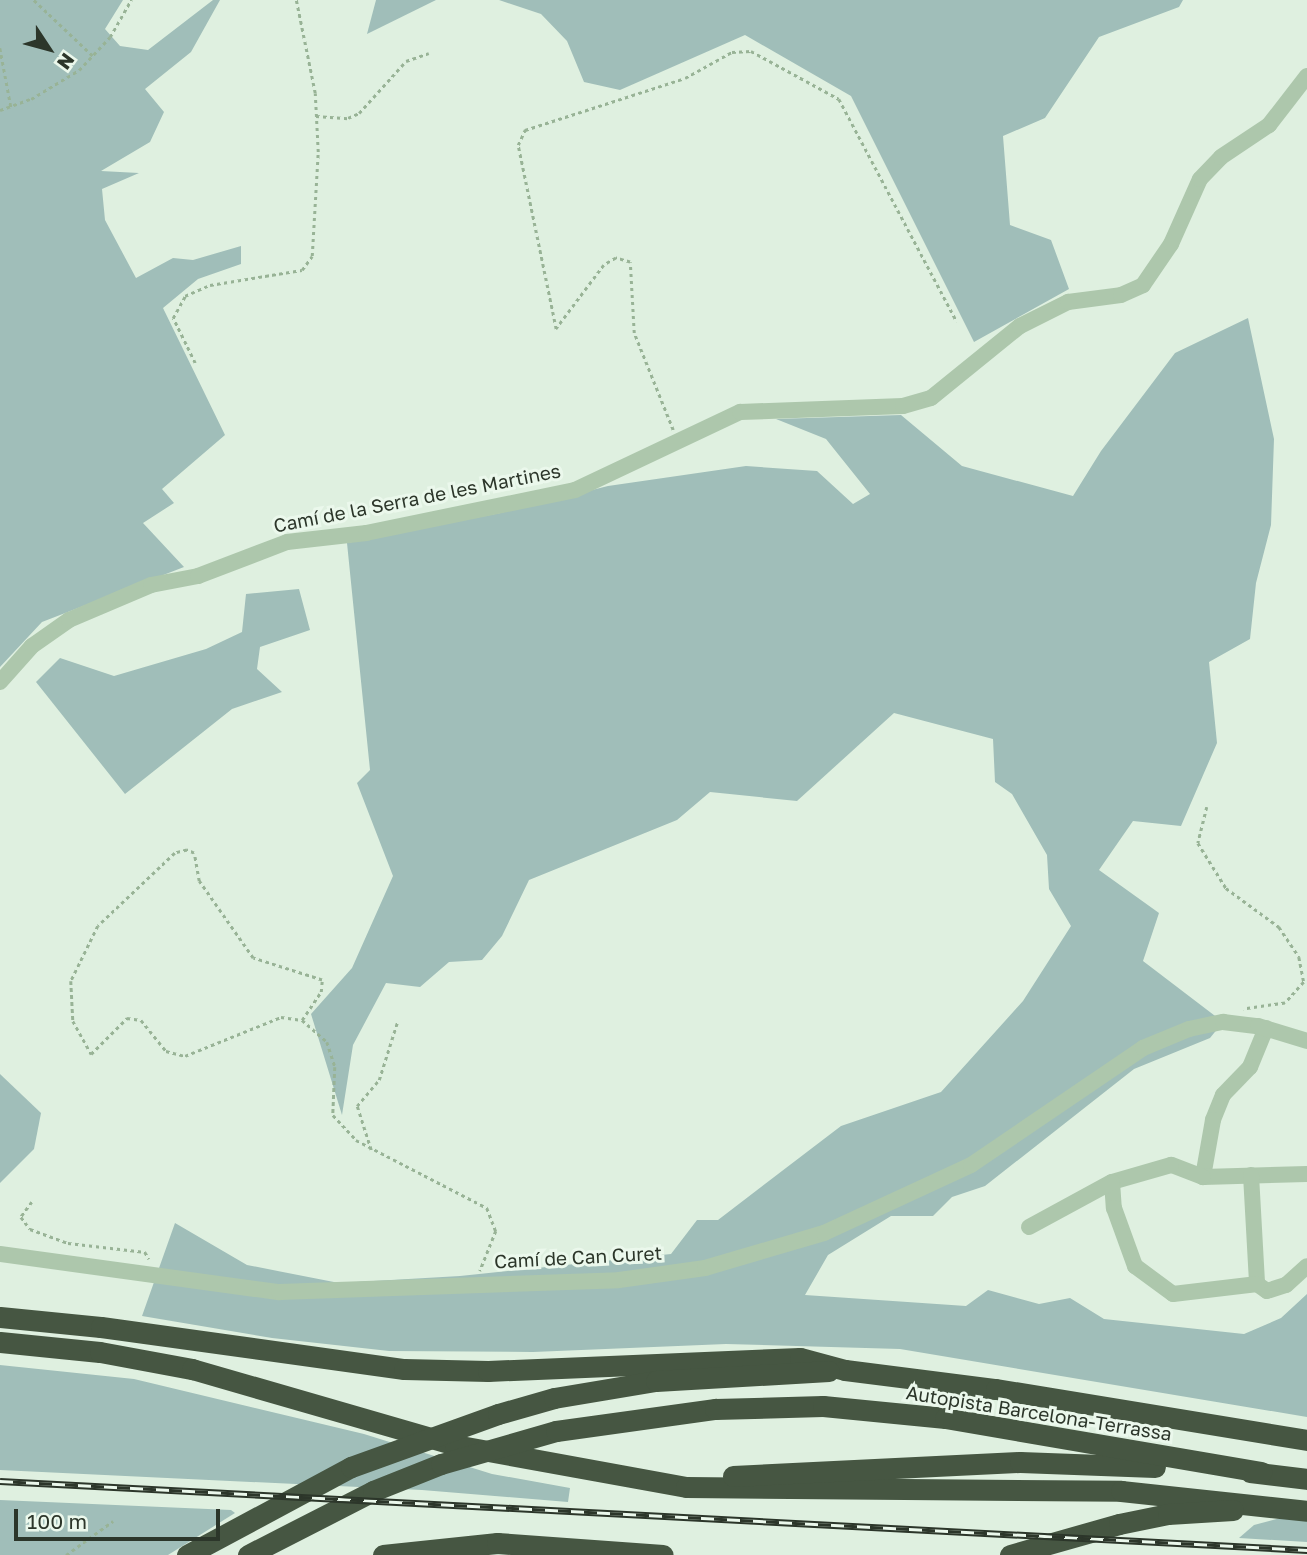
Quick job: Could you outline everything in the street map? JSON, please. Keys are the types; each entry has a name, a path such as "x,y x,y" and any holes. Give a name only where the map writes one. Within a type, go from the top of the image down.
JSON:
{"highway":[{"path":"0,1317 101,1327 404,1369 488,1371 800,1358 845,1370 996,1389 1307,1440"},
{"path":"0,1342 100,1352 192,1369 455,1445 686,1487 1166,1492 1307,1512"},
{"path":"187,1555 302,1489 386,1452 457,1426 554,1398 656,1381 845,1370"},
{"name":"Autopista Barcelona-Terrassa","path":"248,1555 373,1491 441,1464 536,1435 702,1410 823,1406 1010,1427 1261,1472"},
{"path":"608,1473 727,1476 1020,1462 1261,1472 1307,1479"},
{"path":"1011,1555 1119,1524 1228,1510 1307,1512"},
{"path":"383,1555 496,1543 663,1555"}],"street":[{"name":"Camí de la Serra de les Martines","path":"0,681 51,629 151,585 198,576 287,541 366,533 575,490 677,439 740,412 903,405 931,398 1020,326 1068,302 1132,291 1153,274 1166,253 1200,178 1221,157 1269,125 1307,76"},
{"name":"Camí de Can Curet","path":"0,1254 279,1292 619,1280 705,1268 775,1251 867,1215 971,1165 1143,1048 1189,1029 1233,1023 1266,1028 1307,1041"},
{"path":"1203,1177 1213,1120 1223,1095 1250,1067 1266,1028"},
{"path":"1029,1227 1112,1182 1171,1165 1203,1177 1307,1174"},
{"path":"1251,1175 1257,1284"},
{"path":"1112,1182 1114,1208 1135,1266 1156,1285 1173,1294 1257,1284 1267,1291 1286,1285 1307,1266"}],"path":[{"path":"34,0 93,56"},
{"path":"0,110 56,86 93,56 131,0"},
{"path":"195,363 173,318 186,296 210,285 302,270 312,256 316,117 311,65 296,0"},
{"path":"0,48 11,107"},
{"path":"677,439 634,333 630,262 616,258 604,265 556,329 518,145 525,130 685,78 732,52 751,51 839,99 957,322"},
{"path":"316,117 348,118 359,113 406,61 429,53"},
{"path":"1208,807 1198,843 1226,888 1279,927 1299,957 1304,982 1285,1003 1244,1008 1233,1023"},
{"path":"302,1020 321,992 322,980 253,958 199,881 194,853 187,850 174,853 98,926 71,981 73,1021 91,1054 127,1018 141,1020 166,1051 184,1056 281,1017 302,1020 327,1042 335,1067 333,1115 371,1150 486,1208 496,1231 475,1283"},
{"path":"371,1150 357,1106 379,1080 397,1023"},
{"path":"32,1202 21,1217 30,1229 68,1243 145,1252 152,1264 148,1274"},
{"path":"66,1555 113,1521"}],"shaded area":[{"path":"0,0 123,0 105,29 120,46 148,50 213,0 220,0 191,52 145,89 164,112 150,142 101,171 139,173 102,189 105,220 136,278 173,258 193,260 241,246 241,264 198,279 163,308 225,435 162,489 174,503 143,523 184,567 42,622 0,667"},
{"path":"376,0 436,0 367,34"},
{"path":"499,0 1183,0 1179,7 1099,37 1045,118 1003,136 1010,225 1051,240 1069,289 974,342 851,96 745,35 620,90 584,82 567,41 541,14"},
{"path":"1248,318 1274,439 1271,525 1256,583 1250,639 1209,662 1217,743 1181,826 1133,821 1099,870 1159,913 1143,961 1223,1022 1210,1038 1134,1069 985,1186 952,1197 933,1216 891,1216 828,1255 805,1295 966,1306 988,1290 1039,1304 1070,1298 1104,1319 1244,1334 1281,1318 1307,1294 1307,1417 900,1349 726,1344 533,1352 389,1351 272,1338 142,1316 175,1223 247,1265 339,1283 460,1276 671,1254 697,1220 718,1220 841,1126 941,1092 1023,1001 1071,926 1049,889 1047,855 1012,794 995,782 993,739 894,713 797,801 710,792 677,820 529,880 502,936 482,960 449,962 420,987 386,983 353,1045 342,1115 311,1014 352,968 393,876 357,783 370,770 347,543 500,513 608,486 746,466 817,471 853,504 870,494 826,439 776,419 901,415 962,466 1073,496 1101,451 1175,353"},
{"path":"299,589 310,630 260,647 257,669 282,692 232,709 125,794 36,682 60,658 114,676 206,649 242,632 246,594"},
{"path":"0,1074 41,1113 34,1149 0,1183"},
{"path":"0,1365 134,1379 364,1434 492,1474 570,1488 568,1502 422,1490 0,1470"},
{"path":"0,1500 231,1510 235,1513 168,1555 0,1555"},
{"path":"1307,1511 1307,1542 1239,1538 1254,1525"}],"railway":[{"path":"0,1481 1307,1550"}]}
